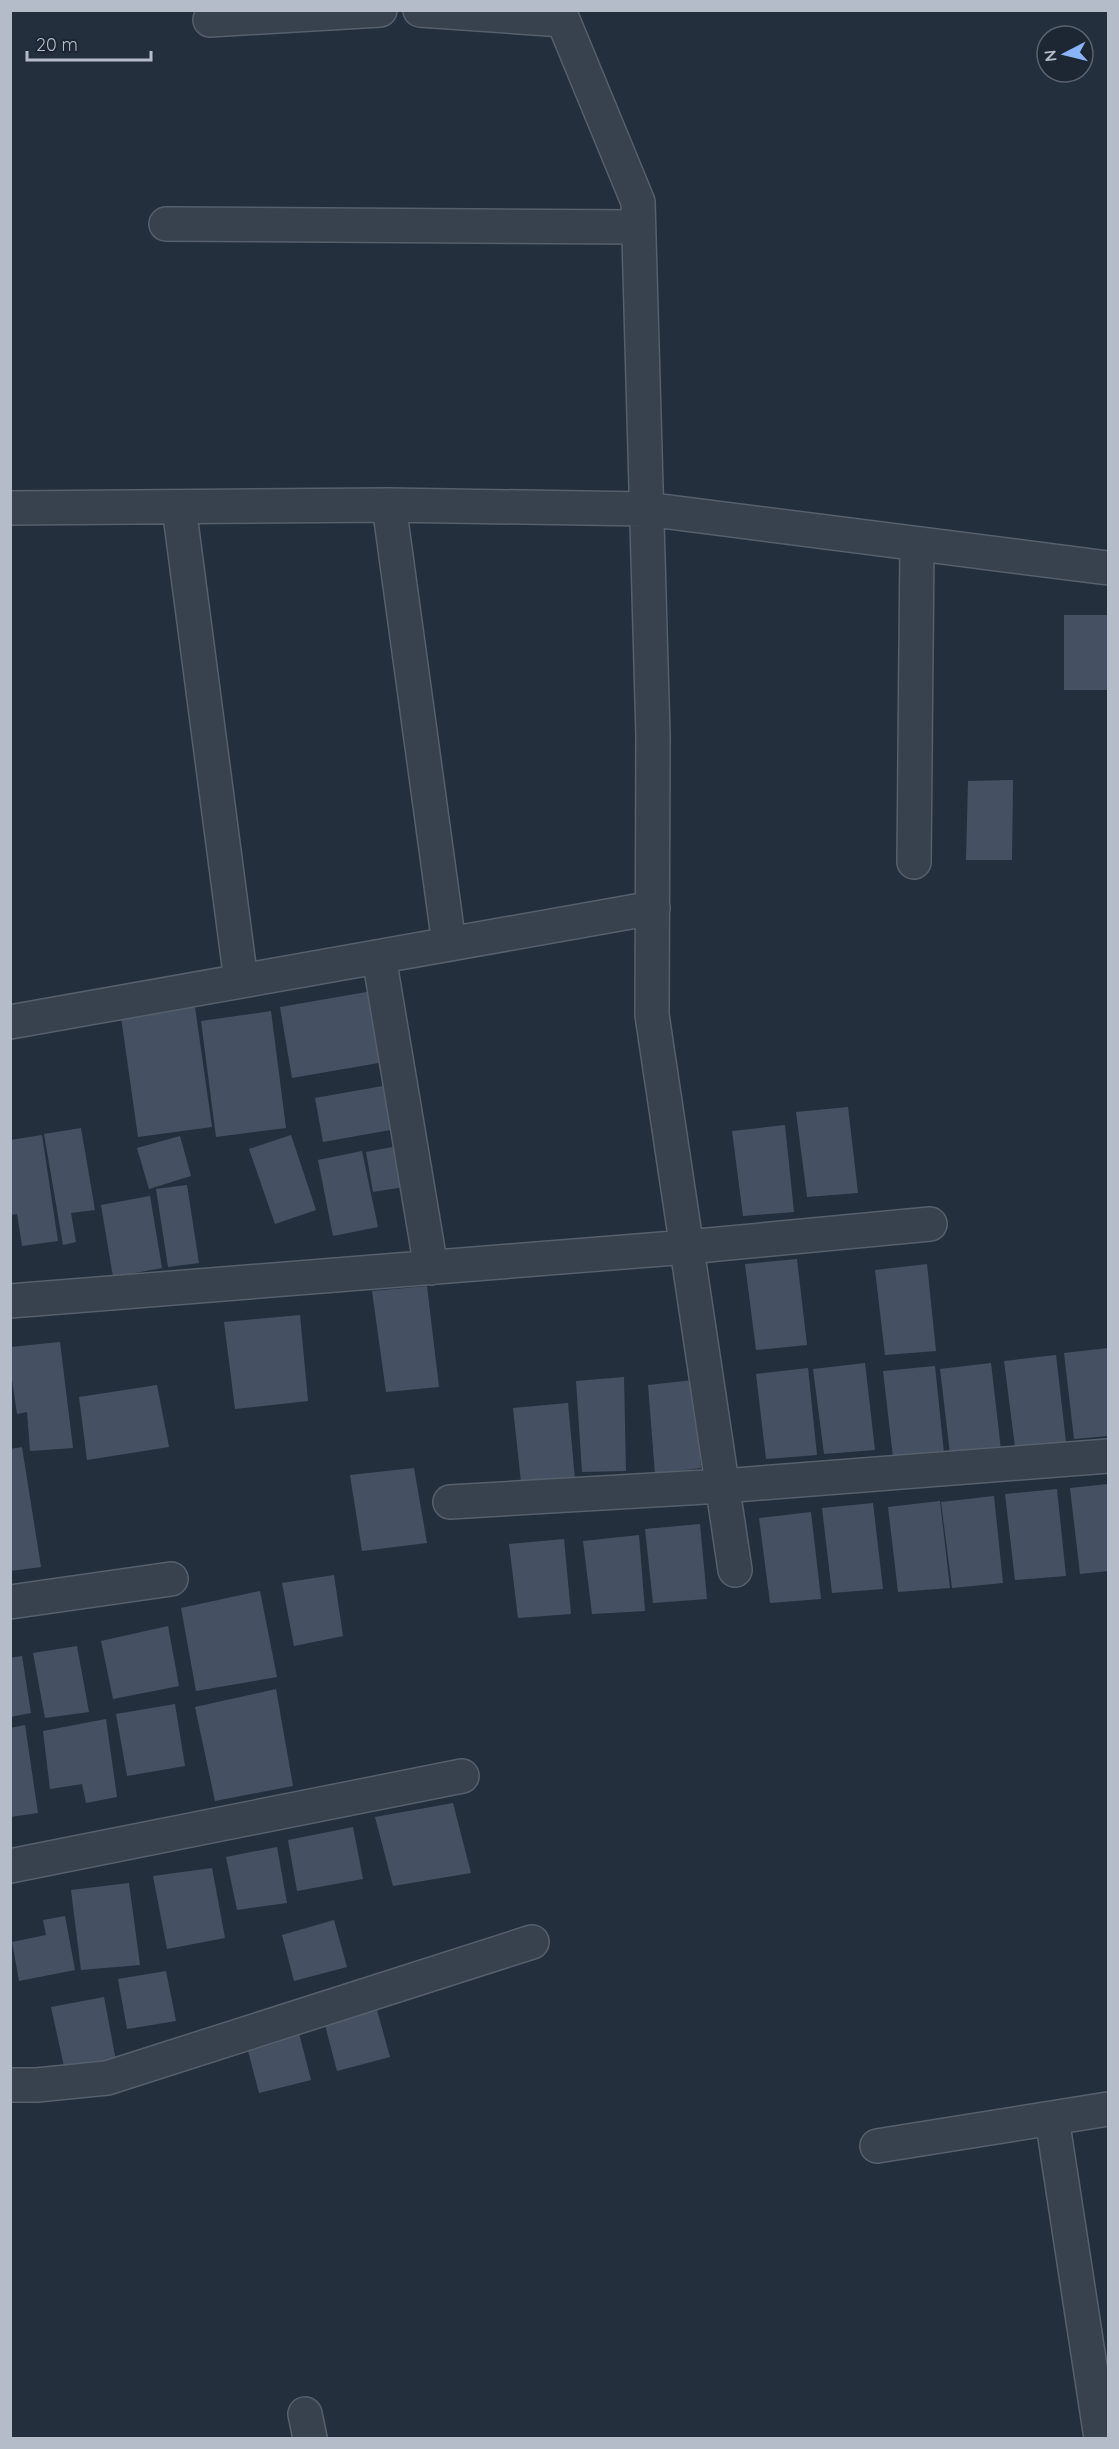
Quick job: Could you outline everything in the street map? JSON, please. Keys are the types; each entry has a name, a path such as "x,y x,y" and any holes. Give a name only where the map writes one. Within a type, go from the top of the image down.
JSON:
{"street":[{"path":"210,20 380,10"},
{"path":"420,10 563,20 638,202 653,736 652,1015 735,1570"},
{"path":"166,224 638,227"},
{"path":"389,505 449,944"},
{"path":"10,508 389,505 646,509 1108,568"},
{"path":"179,507 241,981"},
{"path":"914,862 917,544"},
{"path":"10,1022 653,908"},
{"path":"379,957 431,1268"},
{"path":"10,1301 687,1247 930,1224"},
{"path":"450,1502 722,1486 1108,1456"},
{"path":"10,1602 171,1579"},
{"path":"10,1866 462,1776"},
{"path":"10,2085 37,2085 107,2078 532,1942"},
{"path":"877,2146 1108,2109"},
{"path":"1052,2118 1101,2439"}],"building":[{"path":"1064,615 1108,615 1108,690 1064,690"},
{"path":"1013,780 1012,860 966,860 968,781"},
{"path":"378,990 390,1061 292,1078 280,1007"},
{"path":"195,1007 212,1127 138,1137 121,1017"},
{"path":"271,1011 286,1128 216,1137 201,1021"},
{"path":"388,1085 396,1129 323,1142 315,1098"},
{"path":"848,1107 858,1193 807,1197 796,1112"},
{"path":"785,1125 794,1212 743,1216 732,1131"},
{"path":"81,1128 95,1210 71,1213 76,1242 63,1245 44,1134"},
{"path":"42,1135 58,1241 22,1246 17,1214 10,1215 10,1140"},
{"path":"291,1135 316,1210 275,1224 249,1149"},
{"path":"180,1136 191,1176 149,1189 137,1148"},
{"path":"403,1145 410,1186 373,1192 366,1152"},
{"path":"362,1151 378,1227 333,1236 318,1160"},
{"path":"187,1185 199,1263 168,1267 156,1189"},
{"path":"150,1196 162,1268 113,1277 101,1205"},
{"path":"797,1259 807,1345 756,1350 745,1264"},
{"path":"927,1264 936,1351 885,1355 875,1270"},
{"path":"427,1286 439,1387 386,1392 372,1291"},
{"path":"300,1315 308,1401 235,1409 224,1322"},
{"path":"60,1342 73,1448 30,1451 27,1412 17,1414 10,1366 10,1347"},
{"path":"1108,1348 1108,1436 1074,1439 1064,1353"},
{"path":"1056,1355 1066,1442 1015,1447 1004,1361"},
{"path":"865,1363 875,1450 824,1454 813,1369"},
{"path":"991,1363 1001,1450 950,1454 940,1369"},
{"path":"935,1366 944,1453 893,1457 883,1371"},
{"path":"808,1368 817,1455 766,1459 756,1374"},
{"path":"624,1377 626,1471 582,1472 576,1381"},
{"path":"694,1380 701,1468 655,1474 648,1385"},
{"path":"157,1385 169,1447 87,1460 79,1397"},
{"path":"568,1403 575,1479 521,1482 513,1408"},
{"path":"22,1447 41,1567 10,1571 10,1449"},
{"path":"414,1468 427,1543 362,1551 350,1475"},
{"path":"1108,1484 1108,1571 1080,1574 1070,1488"},
{"path":"1057,1489 1066,1576 1015,1580 1005,1494"},
{"path":"994,1496 1003,1583 952,1588 941,1502"},
{"path":"940,1501 950,1588 898,1592 888,1507"},
{"path":"873,1503 883,1589 832,1593 822,1508"},
{"path":"811,1512 821,1599 770,1603 759,1518"},
{"path":"700,1524 707,1599 653,1603 645,1529"},
{"path":"639,1535 645,1611 592,1614 583,1541"},
{"path":"564,1539 571,1614 518,1618 509,1544"},
{"path":"334,1575 343,1636 294,1646 282,1583"},
{"path":"260,1591 277,1677 196,1691 181,1608"},
{"path":"168,1626 179,1686 113,1699 101,1641"},
{"path":"77,1646 89,1712 45,1718 33,1653"},
{"path":"22,1656 31,1713 10,1717 10,1658"},
{"path":"276,1689 293,1786 215,1801 195,1707"},
{"path":"175,1704 185,1766 127,1776 116,1714"},
{"path":"106,1719 117,1797 86,1803 82,1784 50,1789 43,1731"},
{"path":"25,1725 38,1813 10,1817 10,1728"},
{"path":"453,1803 471,1873 393,1886 375,1817"},
{"path":"353,1827 363,1879 297,1891 288,1840"},
{"path":"277,1847 287,1903 237,1910 226,1857"},
{"path":"212,1868 225,1938 167,1949 153,1876"},
{"path":"129,1883 140,1965 81,1970 71,1890"},
{"path":"65,1916 75,1970 19,1981 12,1942 46,1935 43,1920"},
{"path":"334,1920 347,1967 294,1981 282,1935"},
{"path":"166,1971 176,2021 127,2029 118,1979"},
{"path":"104,1997 116,2061 65,2071 51,2007"},
{"path":"377,2010 390,2057 337,2071 325,2025"},
{"path":"299,2033 311,2080 259,2093 247,2047"}]}
